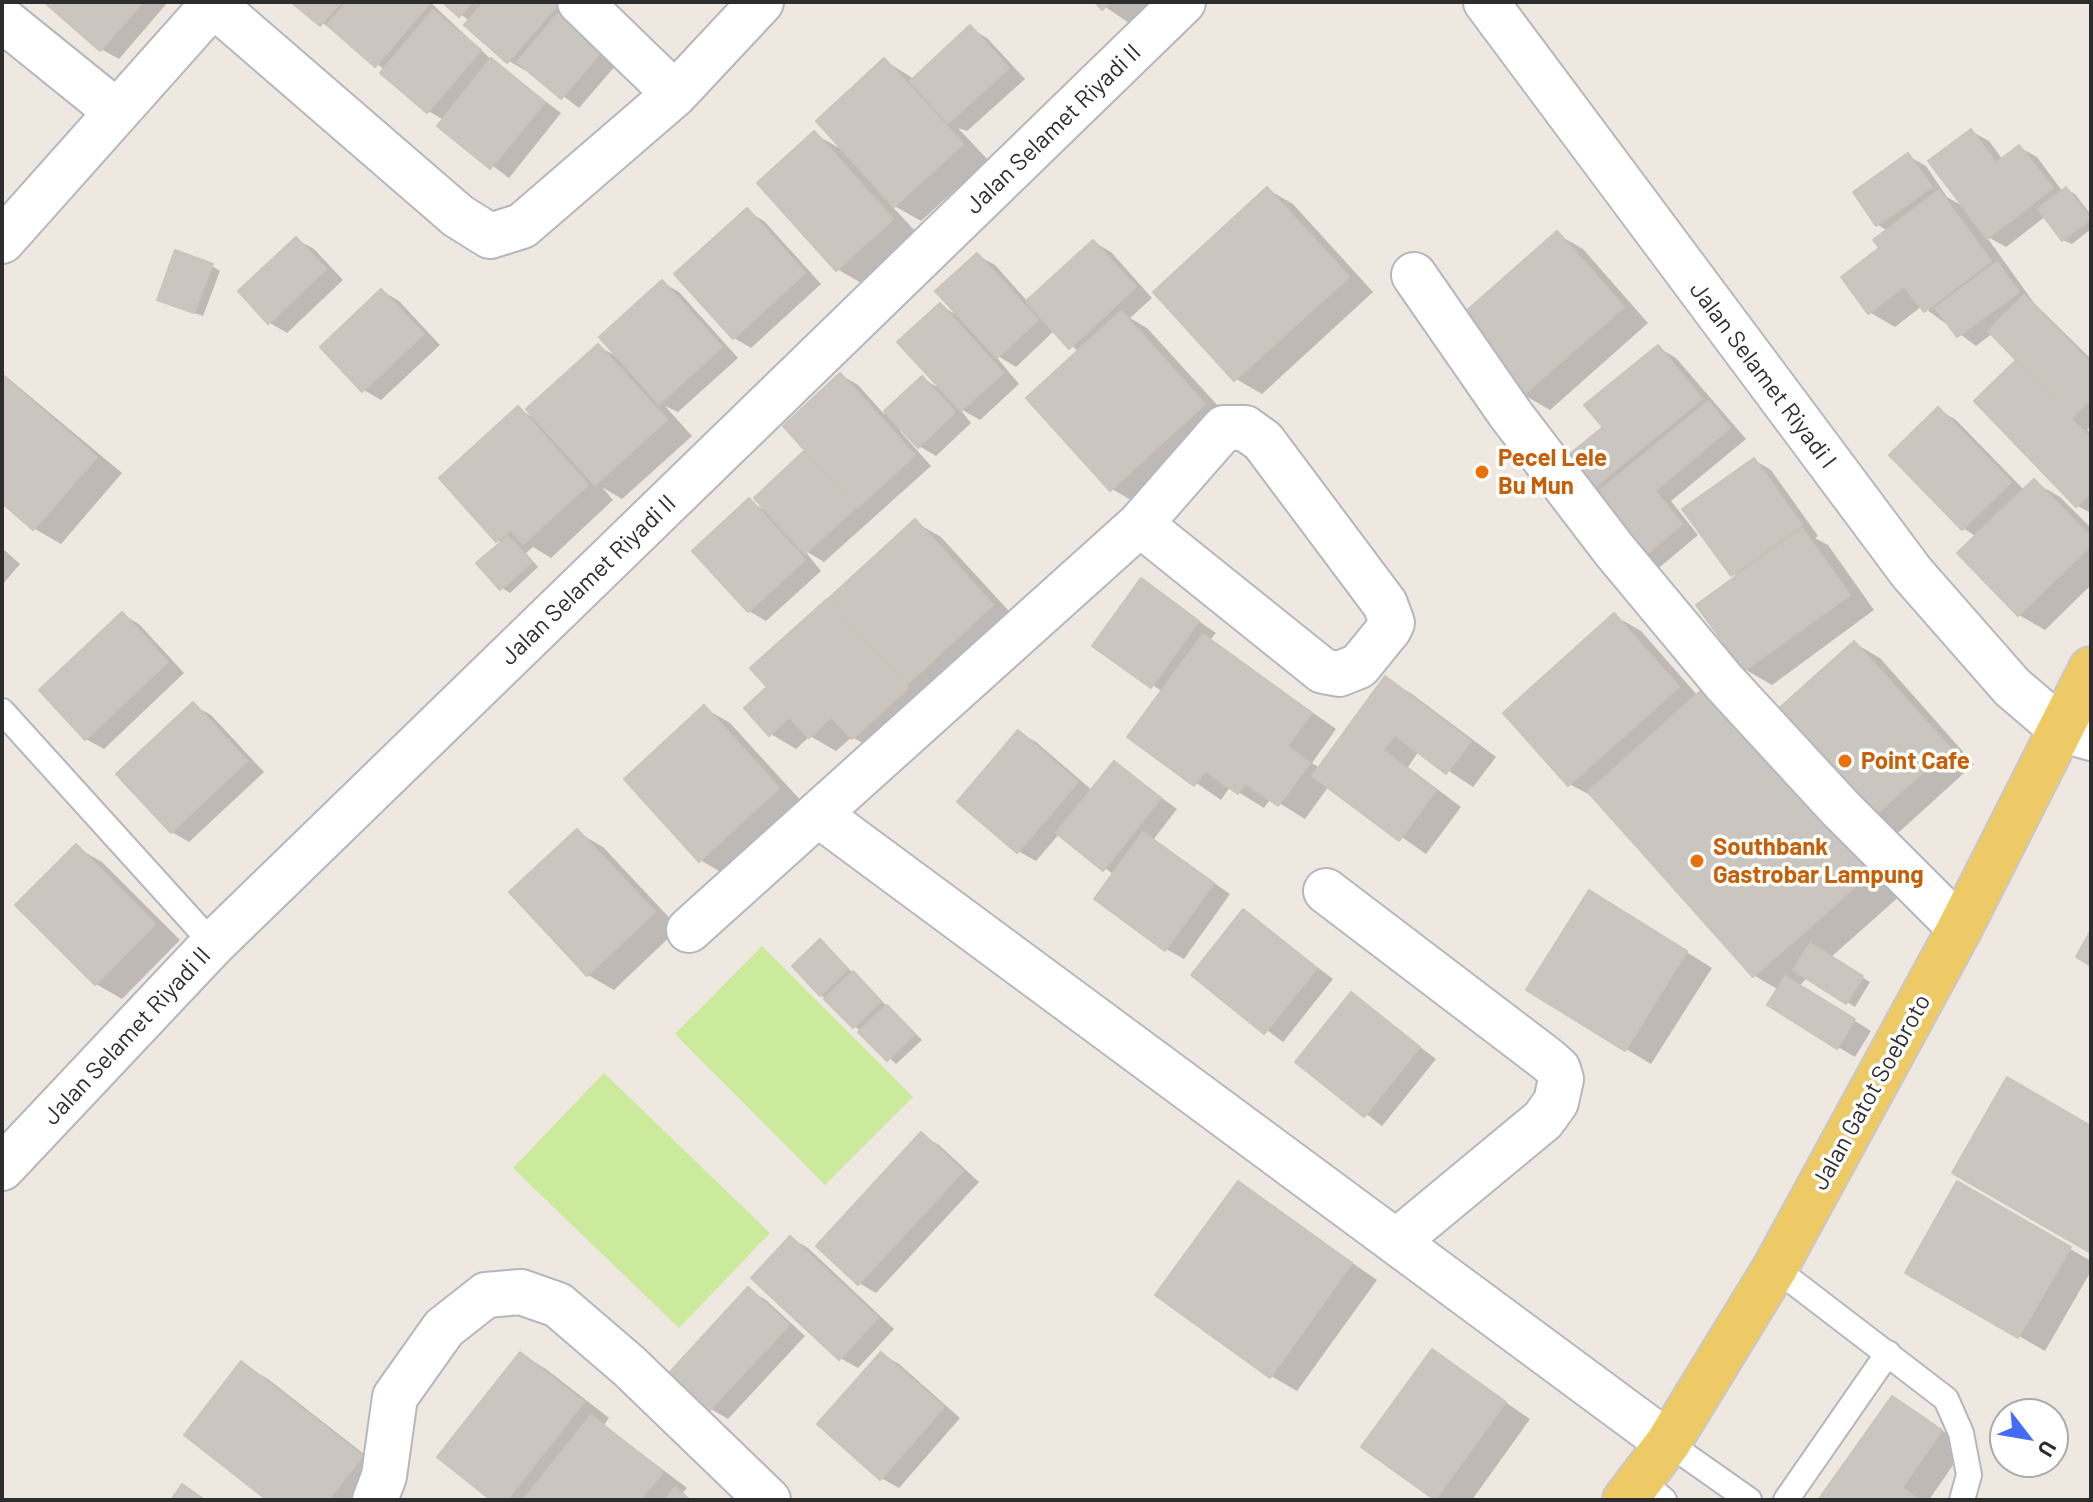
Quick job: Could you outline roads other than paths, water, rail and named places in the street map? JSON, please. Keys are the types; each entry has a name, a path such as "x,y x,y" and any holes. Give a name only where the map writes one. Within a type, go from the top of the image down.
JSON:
{"main road":[{"name":"Jalan Gatot Soebroto","path":"1643,1493 1668,1443 1775,1268 1960,928 2076,733 2091,669"}],"street":[{"path":"580,2 675,94"},
{"path":"2,241 214,3 458,216 490,236 522,226 675,94 761,2"},
{"name":"Jalan Selamet Riyadi II","path":"2,1168 213,944 1183,2"},
{"name":"Jalan Selamet Riyadi I","path":"1486,2 1912,573 2012,687 2076,733"},
{"path":"2,19 117,112"},
{"path":"1414,275 1511,415 1615,551 1724,682 1829,797 1960,928"},
{"path":"689,930 1140,524 1224,428 1245,428 1263,441 1385,604 1392,623 1359,666 1339,674 1323,671 1140,524"},
{"path":"819,815 1668,1443"},
{"path":"1326,891 1548,1060 1558,1069 1561,1079 1556,1102 1543,1120 1397,1241"},
{"path":"375,1500 384,1476 395,1397 444,1328 486,1295 521,1292 558,1305 629,1366 768,1500"}],"lane":[{"path":"2,711 213,944"},
{"path":"1775,1268 1946,1399 1961,1433 1969,1475 1962,1500"},
{"path":"1786,1500 1888,1353"},
{"path":"1668,1443 1749,1500"}],"place":[{"name":"Pecel Lele Bu Mun","path":"1482,472"},
{"name":"Point Cafe","path":"1845,761"},
{"name":"Southbank Gastrobar Lampung","path":"1697,861"}]}
